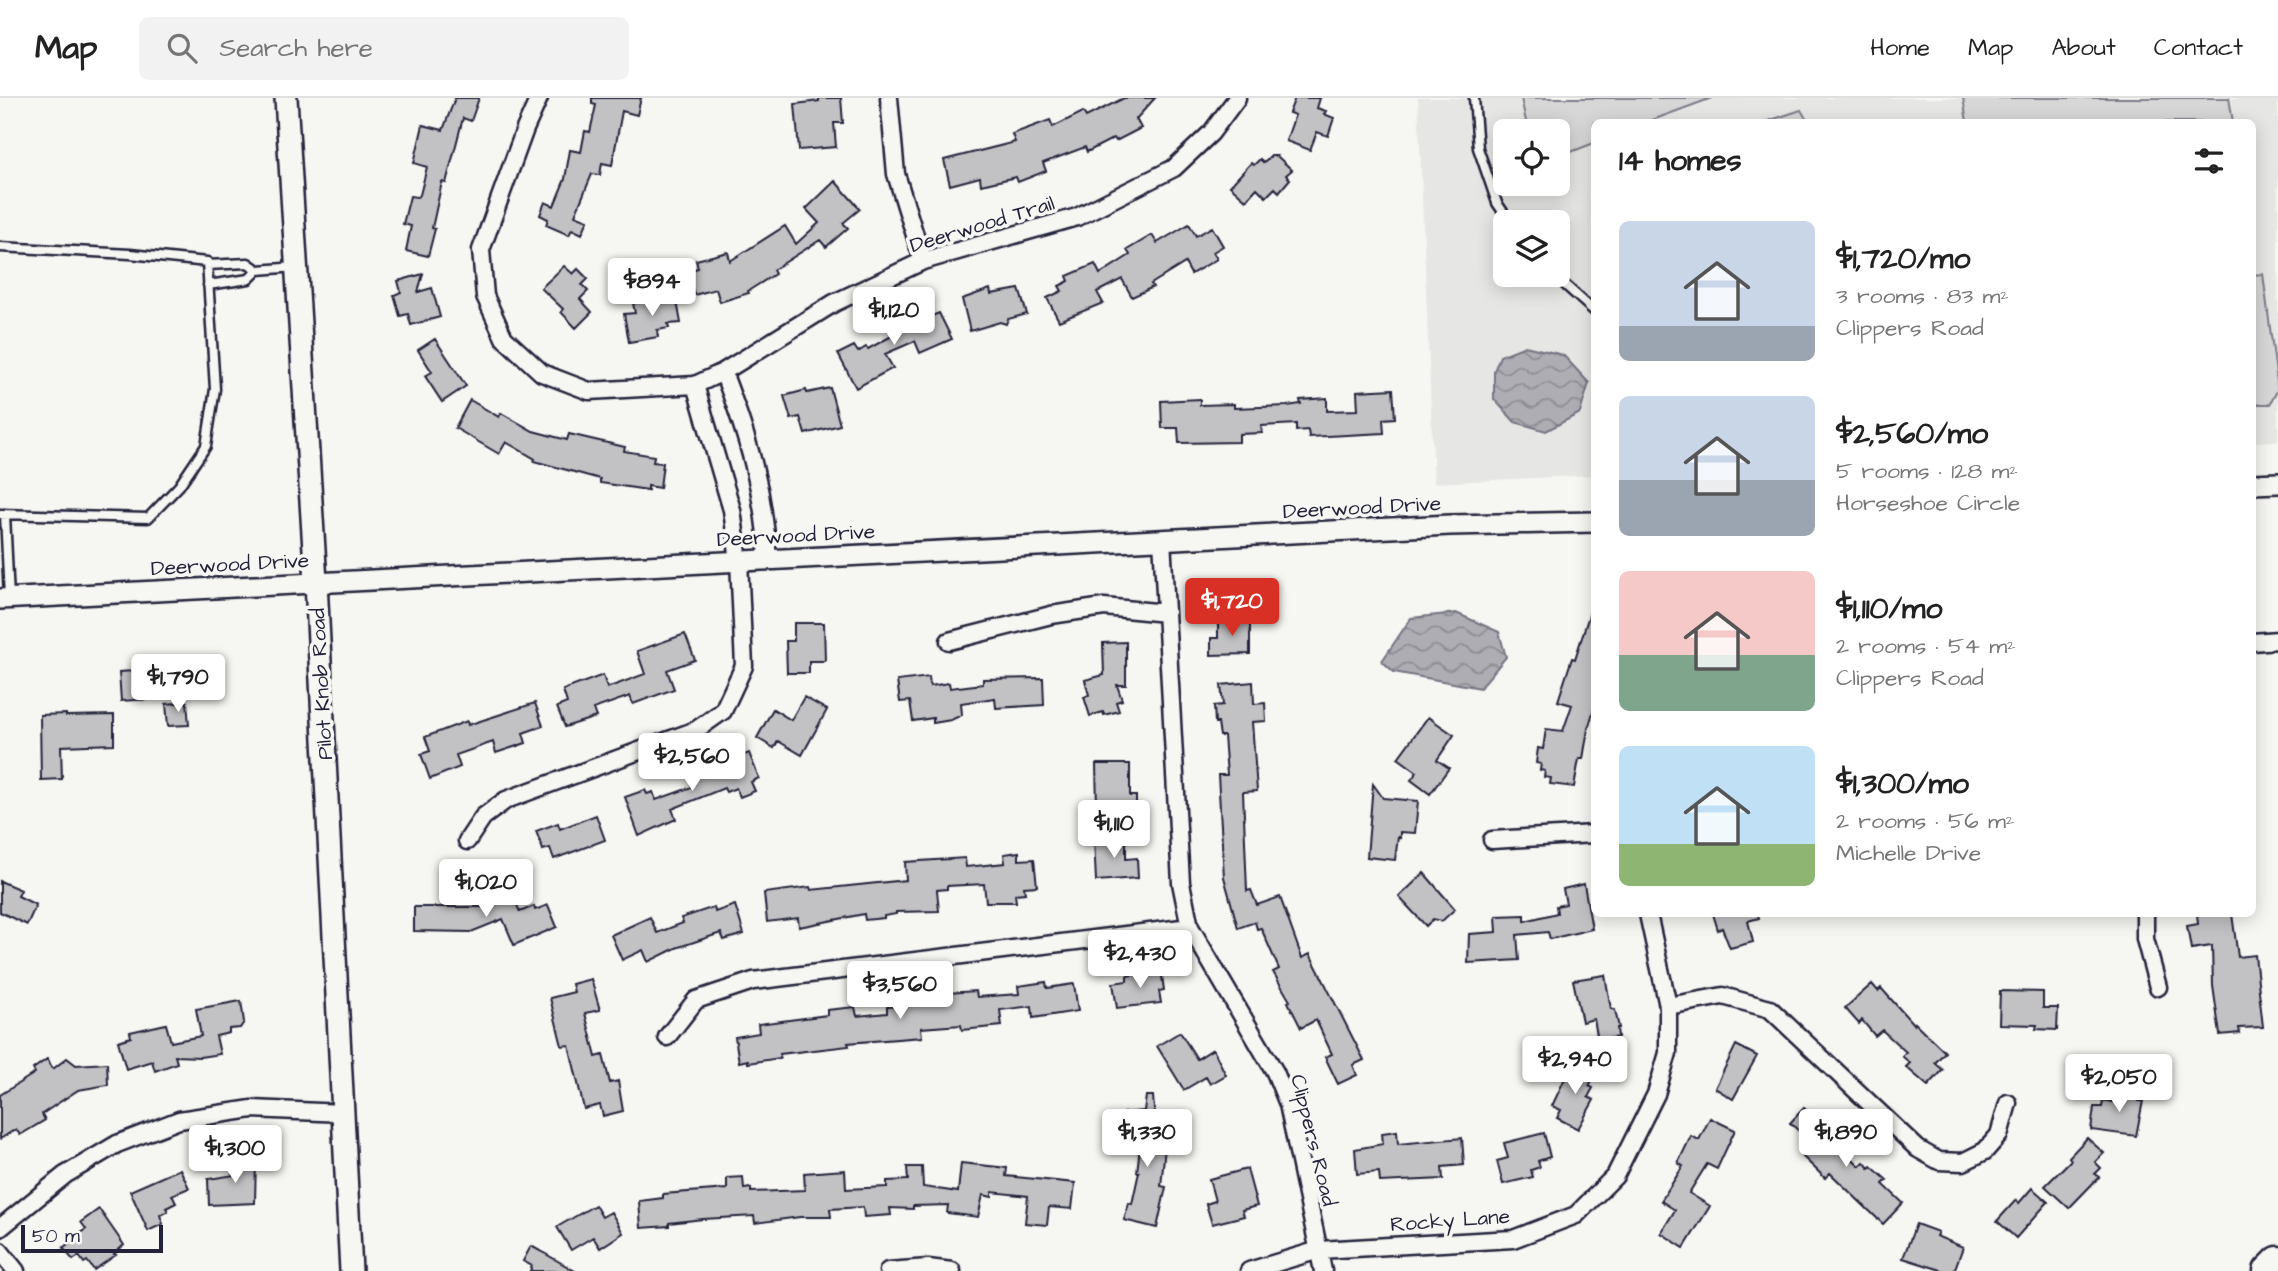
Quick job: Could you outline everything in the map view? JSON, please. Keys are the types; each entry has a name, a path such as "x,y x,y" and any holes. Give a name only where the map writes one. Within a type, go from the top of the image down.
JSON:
{"highway":[{"path":"2268,1271 2278,1261"}],"main road":[{"name":"Pilot Knob Road","path":"286,98 316,582 351,1271"}],"street":[{"name":"Deerwood Trail","path":"539,98 481,250 485,296 504,338 542,373 589,391 695,385 723,372 834,303 923,261 1077,217 1174,168 1211,133 1237,98"},
{"path":"889,98 896,174 923,261"},
{"path":"723,372 747,432 764,507 768,559"},
{"path":"467,841 483,817 506,800 696,730 723,711 744,666 739,561 732,510 695,385"},
{"path":"2256,484 2278,483"},
{"name":"Deerwood Drive","path":"5,598 1450,525 1591,522"},
{"name":"Clippers Road","path":"1162,539 1181,884 1190,927 1275,1072 1288,1104 1323,1271"},
{"path":"949,641 1051,615 1104,607 1166,613"},
{"path":"2256,642 2278,640"},
{"path":"1492,840 1591,834"},
{"name":"Rocky Lane","path":"1249,1271 1319,1250 1513,1239 1576,1214 1615,1176 1656,1094 1668,1053 1668,1006 1649,917"},
{"path":"2145,917 2145,939 2158,987"},
{"path":"667,1037 696,1000 753,981 1190,927"},
{"path":"1668,1006 1723,996 1770,1009 1918,1149 1939,1161 1963,1162 1985,1151 1998,1135 2008,1103"},
{"path":"0,1228 75,1168 117,1144 179,1120 252,1109 343,1113"},
{"path":"0,1251 16,1271"},
{"path":"888,1271 928,1268 952,1271"}],"lane":[{"path":"1474,98 1478,148 1502,210"},
{"path":"0,247 130,254 207,262 215,388 206,446 179,486 148,518 3,514 5,598"},
{"path":"207,265 248,263 258,270 296,267"},
{"path":"208,285 249,279 258,270"},
{"path":"1567,287 1591,308"}],"shaded area":[{"path":"1418,98 2278,98 2278,441 2256,442 2256,119 1591,119 1591,475 1434,483"},
{"path":"1521,98 1712,98 1655,119 1591,119 1591,144 1570,152 1570,119 1525,119"},
{"path":"1963,98 2229,98 2232,119 1966,119"},
{"path":"1801,110 1806,119 1774,119"},
{"path":"2263,274 2278,389 2270,404 2256,404 2256,275"}],"water":[{"path":"1525,346 1563,355 1589,383 1580,413 1546,431 1515,422 1494,399 1494,371 1500,356"},
{"path":"1456,613 1499,632 1506,657 1480,688 1394,672 1382,661 1411,618"}],"building":[{"path":"455,98 479,98 471,121 463,118 446,183 442,182 428,256 406,251 411,226 403,224 410,196 420,195 427,167 414,163 423,125 443,130"},
{"path":"592,98 641,98 637,115 622,111 612,165 602,163 600,175 592,174 575,215 588,220 582,234 572,229 569,235 546,225 548,219 540,215 545,202 554,206 565,179 570,150 581,152 585,131 590,132 596,105 592,104"},
{"path":"819,98 841,98 843,123 834,123 836,147 799,150 795,104 819,101"},
{"path":"1124,98 1155,98 1136,119 1141,128 1116,141 1114,138 1087,152 1085,147 1043,163 1046,171 1018,182 1016,177 981,185 980,177 950,185 944,160 1015,142 1012,134 1050,120 1053,127 1083,112 1086,117"},
{"path":"1295,98 1320,98 1317,108 1334,118 1328,136 1317,132 1310,150 1286,141 1295,115 1289,113"},
{"path":"1271,156 1277,156 1292,170 1286,175 1290,179 1279,192 1275,188 1266,197 1257,188 1246,200 1230,186 1251,163 1254,165 1260,159 1264,163"},
{"path":"835,181 860,209 843,223 848,228 826,247 820,240 773,270 775,274 748,291 749,293 720,302 716,289 694,295 687,271 698,268 696,260 728,252 730,261 785,226 796,244 819,223 806,209"},
{"path":"1189,224 1196,236 1212,227 1223,246 1213,252 1217,259 1191,274 1185,263 1151,284 1153,287 1132,297 1122,279 1097,292 1103,303 1059,321 1047,298 1062,291 1059,286 1069,281 1067,276 1095,264 1100,274 1130,255 1127,250 1152,235 1157,243"},
{"path":"564,266 573,274 578,269 588,279 582,285 588,291 580,299 592,312 576,328 561,312 563,309 541,288"},
{"path":"423,274 418,292 432,288 440,317 411,325 408,314 400,316 394,295 401,292 398,281"},
{"path":"990,289 991,294 1019,289 1027,314 1008,319 1006,324 1000,322 970,331 962,299"},
{"path":"676,296 681,323 668,324 669,328 657,330 658,337 629,342 624,314 635,313 633,303"},
{"path":"924,311 927,318 939,313 952,339 920,353 915,341 885,354 893,368 856,388 838,354 854,346 858,352 866,347 868,349 899,332 895,323"},
{"path":"435,339 466,386 442,402 425,376 432,372 418,350"},
{"path":"830,388 840,425 805,434 800,417 791,419 784,396 806,390 807,393"},
{"path":"1393,389 1395,418 1383,419 1384,433 1309,437 1308,430 1296,431 1296,424 1261,426 1262,433 1239,434 1239,442 1179,443 1178,428 1162,428 1161,401 1200,399 1200,405 1234,404 1234,408 1287,406 1301,404 1300,400 1327,398 1327,411 1358,410 1357,391"},
{"path":"470,400 499,417 501,413 533,431 567,440 569,434 625,447 624,451 654,456 653,462 663,463 660,488 648,486 648,490 600,483 600,479 534,461 535,459 506,442 499,454 455,428"},
{"path":"1591,609 1591,719 1574,787 1550,784 1551,778 1544,777 1545,771 1540,770 1541,764 1536,763 1538,748 1543,749 1546,729 1563,731 1572,705 1558,701 1572,658 1575,659"},
{"path":"1250,620 1250,654 1211,655 1211,638 1218,638 1218,621"},
{"path":"794,623 824,623 825,661 809,661 809,673 787,673 786,641 794,641"},
{"path":"685,634 695,660 667,670 674,689 633,704 630,696 593,709 596,717 565,727 557,707 567,703 563,690 603,675 607,688 645,674 637,651"},
{"path":"1126,642 1126,685 1117,685 1122,700 1116,702 1119,711 1090,716 1084,697 1089,695 1085,680 1104,675 1103,643"},
{"path":"164,669 165,698 121,701 119,672"},
{"path":"929,677 930,686 949,683 950,688 983,684 983,679 1043,678 1044,705 996,708 995,698 961,703 962,715 951,720 933,723 933,718 913,721 910,701 900,702 897,681"},
{"path":"1253,682 1254,704 1265,703 1266,721 1252,722 1257,791 1243,792 1247,891 1251,890 1257,905 1280,897 1302,958 1310,954 1364,1060 1353,1065 1357,1075 1338,1084 1325,1057 1332,1054 1316,1020 1301,1028 1288,1002 1290,1001 1273,972 1279,969 1261,928 1257,929 1255,922 1238,928 1224,877 1218,775 1227,775 1224,736 1220,736 1218,723 1215,723 1214,706 1223,705 1221,685"},
{"path":"804,697 827,710 802,755 778,741 774,748 757,738 773,709 791,720"},
{"path":"187,702 189,725 168,726 166,704"},
{"path":"535,703 543,726 523,733 526,743 496,753 493,742 456,755 460,767 430,779 421,754 430,751 425,737 467,721 468,725"},
{"path":"40,715 114,715 114,744 61,746 62,779 41,780"},
{"path":"1428,717 1454,735 1437,760 1449,768 1430,794 1411,780 1417,772 1398,758"},
{"path":"749,753 759,778 751,782 755,791 740,797 736,788 726,792 724,788 672,809 676,819 639,836 625,797 645,790 647,794 653,792 656,800 692,787 689,778"},
{"path":"1096,764 1130,764 1130,796 1136,796 1136,820 1114,821 1114,806 1097,806"},
{"path":"1373,784 1383,798 1418,801 1415,833 1400,832 1395,860 1367,857"},
{"path":"596,815 605,840 554,859 550,848 543,850 536,831 558,823 560,829"},
{"path":"1126,837 1126,859 1137,858 1138,878 1096,881 1094,839"},
{"path":"1019,852 1019,860 1034,859 1037,886 1024,887 1025,893 1015,894 1016,902 986,902 984,884 947,886 947,889 937,890 939,911 896,912 884,918 865,920 864,914 799,927 798,918 767,922 764,893 906,880 905,862 965,858 966,867 1005,863 1004,854"},
{"path":"1424,873 1455,909 1442,921 1433,919 1426,926 1399,897"},
{"path":"0,881 21,890 18,896 36,905 27,925 0,912"},
{"path":"1584,884 1592,929 1550,939 1548,932 1517,935 1519,960 1468,963 1469,934 1497,932 1496,916 1525,915 1525,921 1557,913 1556,906 1566,904 1563,889"},
{"path":"512,894 520,912 534,906 535,910 548,905 557,927 514,945 503,919 471,932 414,931 414,907 481,907"},
{"path":"735,905 744,934 724,940 721,933 676,948 648,962 643,950 622,960 611,935 650,917 657,933 683,923 681,918 714,907 715,912"},
{"path":"1714,917 1759,917 1748,921 1753,942 1730,948 1722,928 1718,930"},
{"path":"2197,917 2232,917 2238,957 2255,955 2263,1027 2239,1028 2240,1033 2220,1035 2213,986 2212,946 2191,949 2187,926 2198,924"},
{"path":"1161,969 1164,990 1159,991 1161,1003 1117,1008 1113,983 1127,981 1127,976"},
{"path":"1605,975 1611,1009 1615,1010 1619,1028 1618,1037 1598,1041 1594,1019 1582,1022 1573,980"},
{"path":"591,979 600,1010 585,1013 596,1057 603,1055 610,1083 618,1081 623,1111 603,1116 600,1105 584,1109 569,1045 562,1046 550,998 574,992 572,984"},
{"path":"1046,982 1047,988 1074,984 1078,1011 1033,1018 1032,1006 1000,1010 1002,1026 962,1030 961,1025 921,1028 922,1037 848,1043 849,1046 780,1054 780,1058 748,1063 748,1060 739,1062 735,1037 759,1033 758,1024 827,1015 827,1010 855,1007 857,1016 887,1013 887,1007 898,1006 898,1002 947,997 947,993 976,991 977,997 1019,994 1018,986"},
{"path":"1872,984 1878,991 1881,988 1914,1025 1915,1023 1945,1052 1935,1063 1943,1070 1928,1086 1906,1067 1910,1063 1902,1056 1906,1052 1882,1030 1875,1036 1862,1020 1859,1024 1845,1008"},
{"path":"2000,991 2043,992 2043,1008 2058,1008 2057,1030 2036,1029 2037,1025 1999,1024"},
{"path":"241,1001 244,1022 240,1028 229,1029 229,1033 216,1036 220,1054 200,1057 175,1056 177,1063 155,1071 152,1061 126,1069 118,1041 131,1037 130,1032 166,1024 171,1042 201,1036 196,1009"},
{"path":"1180,1032 1197,1059 1213,1049 1226,1075 1210,1084 1206,1077 1184,1090 1157,1046"},
{"path":"1736,1045 1757,1056 1733,1099 1715,1088"},
{"path":"67,1058 76,1065 107,1063 108,1085 78,1090 42,1114 45,1120 20,1135 16,1129 0,1139 0,1095 35,1073 33,1069 47,1059 53,1069"},
{"path":"1572,1063 1595,1075 1589,1086 1593,1088 1588,1097 1594,1100 1578,1129 1557,1118 1561,1110 1552,1106"},
{"path":"2113,1090 2140,1093 2139,1101 2143,1101 2136,1136 2091,1130 2094,1107 2102,1107 2103,1100 2112,1102"},
{"path":"1146,1096 1153,1096 1157,1146 1165,1147 1161,1186 1166,1187 1157,1228 1124,1220 1129,1203 1132,1204 1139,1172 1142,1130 1124,1130 1124,1113 1144,1111"},
{"path":"1804,1108 1825,1129 1823,1131 1860,1166 1864,1162 1887,1180 1883,1184 1903,1203 1883,1224 1830,1173 1825,1178 1801,1155 1809,1140 1790,1123"},
{"path":"1710,1118 1735,1130 1717,1169 1707,1164 1689,1193 1710,1206 1684,1248 1661,1233 1675,1210 1661,1201 1683,1166 1678,1163 1691,1136 1699,1140"},
{"path":"1397,1131 1398,1144 1462,1138 1464,1165 1442,1167 1443,1179 1380,1182 1379,1172 1357,1174 1355,1149 1383,1144 1382,1133"},
{"path":"1544,1133 1550,1157 1538,1161 1540,1167 1531,1170 1533,1177 1503,1184 1497,1161 1508,1158 1504,1143"},
{"path":"2087,1138 2104,1153 2095,1162 2101,1168 2095,1174 2099,1177 2069,1208 2045,1186 2071,1160 2069,1157"},
{"path":"256,1157 255,1203 209,1205 208,1179 235,1175 234,1158"},
{"path":"961,1163 1007,1168 1006,1176 1075,1183 1072,1209 1049,1207 1047,1225 1025,1223 1028,1196 992,1192 992,1197 983,1195 978,1217 947,1213 948,1205 913,1206 913,1209 890,1208 891,1215 864,1217 863,1207 830,1209 831,1217 800,1217 755,1223 754,1216 703,1219 641,1228 639,1201 663,1198 663,1194 727,1189 727,1178 743,1177 744,1189 751,1188 751,1192 805,1190 804,1173 845,1170 846,1189 887,1187 887,1181 908,1180 907,1167 922,1167 923,1187 958,1192"},
{"path":"180,1169 189,1188 172,1195 176,1203 160,1215 163,1224 148,1231 130,1191"},
{"path":"1247,1169 1257,1206 1242,1210 1244,1216 1212,1224 1206,1204 1215,1201 1209,1179"},
{"path":"2032,1188 2048,1202 2016,1238 1997,1221 2016,1200 2019,1203"},
{"path":"595,1205 602,1217 611,1212 623,1233 600,1248 593,1237 571,1250 557,1227"},
{"path":"99,1209 124,1245 114,1254 116,1255 94,1270 79,1256 73,1260 63,1248 86,1229 81,1222"},
{"path":"1916,1224 1938,1232 1936,1236 1963,1247 1954,1271 1944,1271 1903,1258"},
{"path":"531,1246 575,1271 530,1271 532,1266 523,1261"}]}
